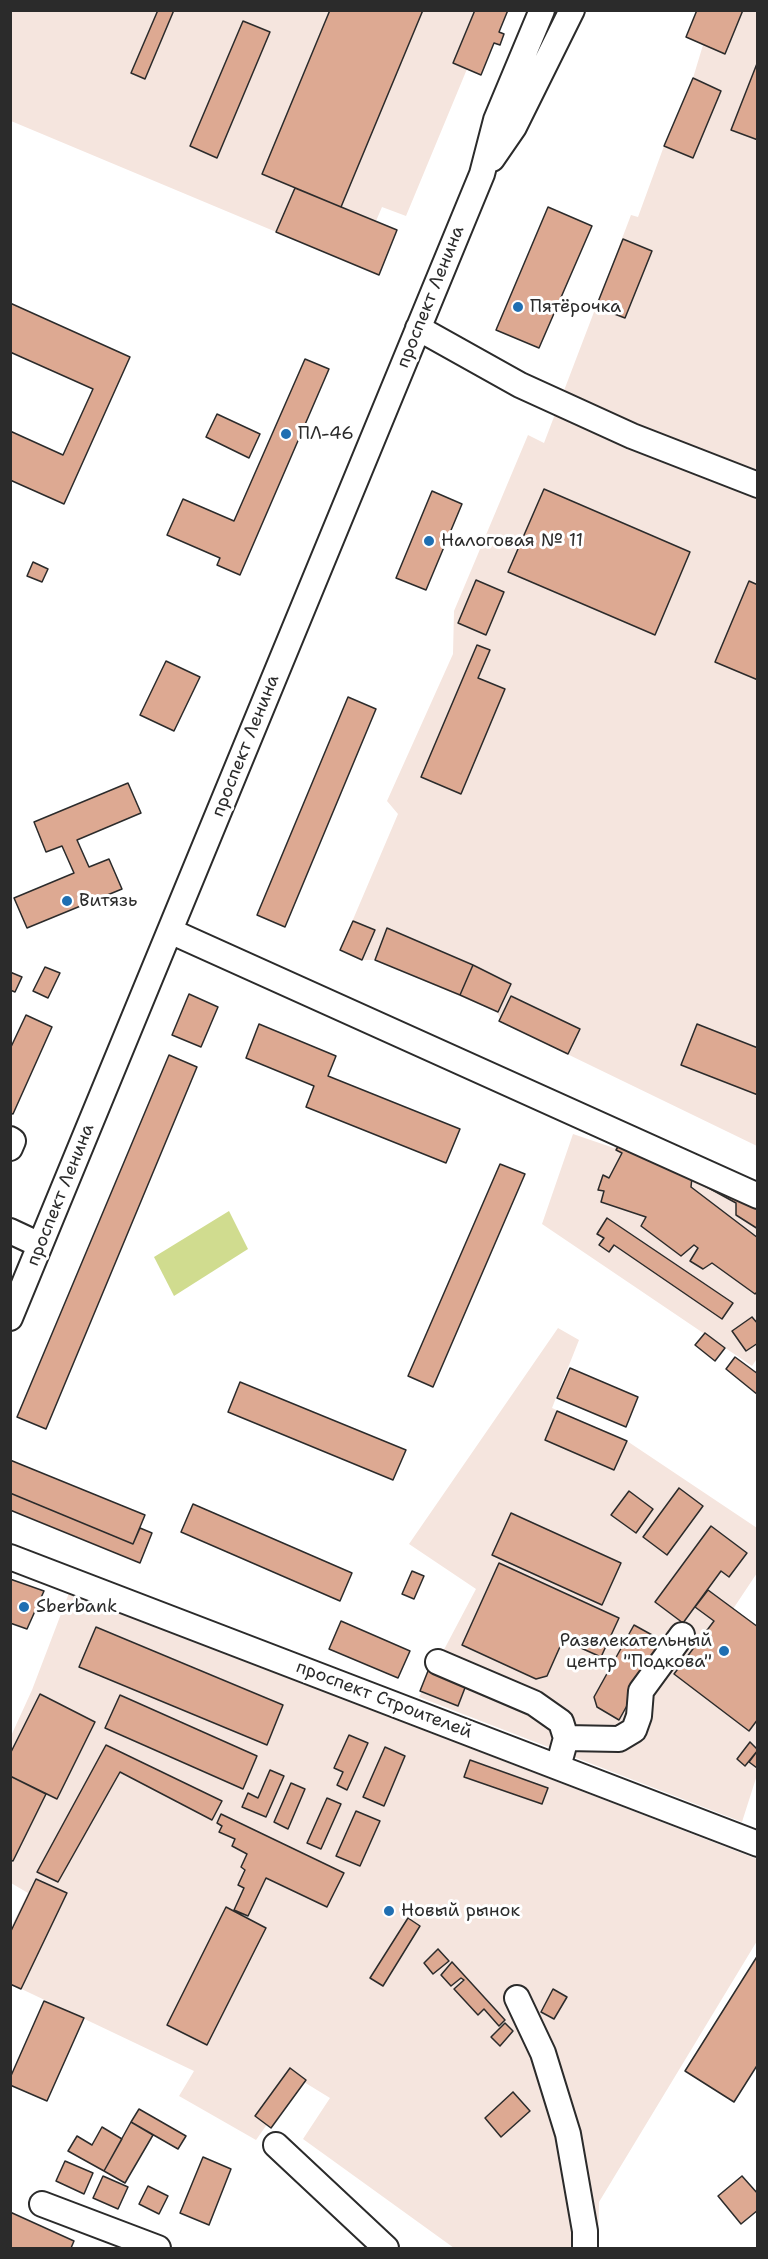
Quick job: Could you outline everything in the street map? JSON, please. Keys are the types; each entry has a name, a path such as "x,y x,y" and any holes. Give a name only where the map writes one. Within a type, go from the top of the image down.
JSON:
{"street":[{"name":"проспект Ленина","path":"10,1318 482,174 496,120 542,10"},
{"name":"проспект Ленина","path":"482,174 514,127 572,10"},
{"path":"418,328 530,389 632,436 758,485"},
{"path":"170,931 758,1196"},
{"path":"10,1139 13,1141 10,1148"},
{"path":"10,1232 40,1245"},
{"name":"проспект Строителей","path":"10,1557 749,1840"},
{"path":"566,1737 619,1739 634,1730 639,1716 641,1691 682,1635"},
{"path":"438,1662 534,1703 561,1722 566,1737 558,1767"},
{"path":"749,1840 758,1820"},
{"path":"516,1998 543,2053 568,2134 585,2231 585,2248"},
{"path":"276,2145 386,2248"},
{"path":"42,2204 158,2248"}],"shaded area":[{"path":"10,11 508,11 499,31 504,34 500,45 494,43 481,75 467,69 406,216 382,207 376,221 397,230 379,275 11,121"},
{"path":"697,11 757,11 757,1146 499,1021 497,1012 375,960 362,960 340,950 398,814 387,801 453,654 454,611 528,435 544,443 631,215 638,217 664,146 693,78 703,45 686,37"},
{"path":"625,1131 757,1196 758,1357 752,1366 542,1224 573,1134 614,1148"},
{"path":"558,1328 579,1340 552,1408 627,1441 757,1528 757,1573 733,1609 758,1627 757,1775 742,1822 419,1697 476,1589 409,1544"},
{"name":"Новый рынок","path":"69,1593 757,1859 757,1941 599,2202 598,2248 454,2248 303,2139 330,2098 299,2079 256,2140 179,2096 194,2071 11,1984 10,1929 28,1893 11,1883 11,1736 32,1690"}],"green space":[{"path":"229,1211 248,1249 174,1296 154,1257"}],"building":[{"path":"158,10 174,10 145,79 131,73"},
{"path":"330,10 423,10 341,207 262,174"},
{"path":"475,10 508,10 499,32 504,34 500,45 494,43 481,75 453,63"},
{"path":"697,10 743,10 725,54 686,37"},
{"path":"243,21 270,32 217,158 190,146"},
{"path":"758,61 758,140 731,130"},
{"path":"693,78 721,91 693,158 664,146"},
{"path":"295,188 397,230 379,275 276,232"},
{"path":"548,207 592,226 539,348 496,330"},
{"path":"623,239 652,251 625,318 596,307"},
{"path":"10,303 130,357 64,504 10,480 10,431 63,455 93,389 10,352"},
{"name":"ПЛ-46","path":"305,359 329,369 240,575 217,565 220,558 167,535 183,499 234,521"},
{"path":"217,414 260,434 249,458 206,437"},
{"path":"544,489 690,552 655,635 508,572"},
{"name":"Налоговая № 11","path":"432,491 462,504 426,590 396,578"},
{"path":"33,562 48,569 42,582 27,576"},
{"path":"476,580 504,592 486,635 458,623"},
{"path":"749,581 758,585 758,680 715,662"},
{"path":"477,645 490,650 478,678 505,689 461,794 421,777"},
{"path":"166,661 200,677 174,731 140,715"},
{"path":"348,697 376,709 285,927 257,915"},
{"path":"128,783 141,813 77,840 89,867 109,859 122,889 27,928 14,898 74,873 62,846 46,852 34,822"},
{"path":"353,921 375,930 362,960 340,950"},
{"path":"387,928 473,965 460,995 375,960"},
{"path":"473,965 511,984 498,1012 460,995"},
{"path":"45,967 60,973 48,998 33,991"},
{"path":"10,972 22,977 15,992 10,990"},
{"path":"189,994 218,1007 201,1047 172,1035"},
{"path":"511,996 580,1029 568,1054 499,1021"},
{"path":"26,1015 52,1027 13,1114 10,1113 10,1049"},
{"path":"259,1024 336,1056 328,1076 460,1129 446,1163 306,1107 314,1086 246,1058"},
{"path":"697,1024 758,1048 758,1095 681,1065"},
{"path":"169,1055 197,1067 46,1429 17,1417"},
{"path":"624,1137 692,1177 691,1187 758,1238 758,1291 755,1294 712,1263 703,1269 690,1261 698,1248 694,1245 681,1256 641,1226 646,1217 601,1202 604,1191 598,1190 603,1175 609,1178 622,1153 616,1150"},
{"path":"500,1164 525,1174 433,1387 408,1376"},
{"path":"712,1171 758,1198 758,1229 736,1215 736,1203 705,1186"},
{"path":"607,1218 733,1303 722,1319 614,1245 609,1252 599,1245 604,1238 597,1234"},
{"path":"752,1317 758,1324 758,1343 746,1351 732,1331"},
{"path":"705,1333 725,1348 715,1361 695,1345"},
{"path":"735,1357 758,1374 758,1395 726,1369"},
{"path":"570,1368 638,1397 626,1427 557,1398"},
{"path":"240,1382 406,1450 393,1480 228,1412"},
{"path":"557,1411 627,1441 614,1470 545,1440"},
{"path":"10,1460 145,1515 133,1544 10,1493"},
{"path":"679,1488 703,1506 667,1555 643,1537"},
{"path":"629,1491 653,1509 636,1533 611,1515"},
{"path":"10,1493 133,1544 140,1528 152,1533 140,1563 10,1510"},
{"path":"193,1504 352,1573 340,1601 181,1532"},
{"path":"511,1513 621,1563 602,1605 492,1555"},
{"path":"711,1526 747,1553 729,1577 721,1571 683,1623 655,1602"},
{"path":"499,1563 619,1618 601,1657 563,1640 547,1676 536,1679 462,1645"},
{"path":"412,1571 424,1576 414,1599 402,1594"},
{"name":"Sberbank","path":"10,1579 44,1591 27,1629 10,1623"},
{"name":"Развлекательный центр \"Подкова\"","path":"708,1590 758,1627 758,1719 749,1731 674,1674 714,1621 695,1607"},
{"path":"341,1621 410,1651 398,1678 329,1649"},
{"path":"634,1625 663,1641 619,1720 597,1707 594,1697"},
{"path":"96,1627 283,1705 267,1745 79,1667"},
{"path":"430,1666 468,1680 458,1706 420,1691"},
{"path":"40,1694 95,1722 57,1799 10,1776 10,1754"},
{"path":"120,1695 257,1756 243,1789 105,1728"},
{"path":"349,1735 368,1743 347,1790 337,1785 343,1772 334,1768"},
{"path":"750,1742 758,1750 745,1766 737,1759"},
{"path":"106,1745 222,1801 212,1820 120,1772 58,1882 37,1872"},
{"path":"385,1747 405,1756 384,1806 363,1797"},
{"path":"758,1750 758,1767 757,1768 749,1762"},
{"path":"470,1760 548,1788 542,1804 464,1777"},
{"path":"270,1770 284,1776 266,1817 242,1807 248,1793 258,1798"},
{"path":"10,1776 46,1794 13,1861 10,1860"},
{"path":"291,1783 305,1789 288,1829 274,1822"},
{"path":"327,1798 341,1804 321,1849 307,1843"},
{"path":"356,1811 380,1821 360,1866 336,1856"},
{"path":"221,1814 344,1873 327,1907 266,1878 248,1916 234,1910 244,1888 238,1885 245,1870 241,1867 247,1854 232,1846 235,1839 219,1832 222,1826 217,1823"},
{"path":"36,1879 67,1893 21,1989 10,1984 10,1933"},
{"path":"226,1907 266,1928 207,2045 167,2025"},
{"path":"408,1918 420,1926 383,1986 370,1978"},
{"path":"438,1949 449,1961 433,1974 424,1963"},
{"path":"758,1955 758,2064 734,2102 685,2071"},
{"path":"452,1962 505,2020 499,2026 484,2009 478,2015 454,1989 464,1980 461,1978 451,1986 441,1975"},
{"path":"553,1989 567,1997 554,2019 541,2012"},
{"path":"44,2001 84,2018 47,2101 10,2085 10,2078"},
{"path":"505,2023 513,2031 500,2046 491,2037"},
{"path":"290,2068 306,2080 271,2128 255,2116"},
{"path":"513,2092 530,2111 501,2137 485,2118"},
{"path":"139,2109 186,2136 178,2149 131,2122"},
{"path":"131,2122 153,2135 125,2183 104,2171"},
{"path":"102,2127 122,2139 104,2171 68,2151 77,2136 92,2145"},
{"path":"203,2157 231,2169 209,2225 180,2213"},
{"path":"65,2161 93,2173 84,2194 56,2181"},
{"path":"103,2176 128,2187 118,2209 93,2198"},
{"path":"742,2176 758,2194 758,2210 741,2224 718,2196"},
{"path":"148,2186 168,2196 159,2214 139,2204"},
{"path":"10,2212 74,2241 71,2248 10,2248"}],"place":[{"name":"Пятёрочка","path":"518,307"},
{"name":"ПЛ-46","path":"286,434"},
{"name":"Налоговая № 11","path":"429,541"},
{"name":"Витязь","path":"67,901"},
{"name":"Sberbank","path":"24,1607"},
{"name":"Развлекательный центр \"Подкова\"","path":"724,1651"},
{"name":"Новый рынок","path":"389,1911"}]}
